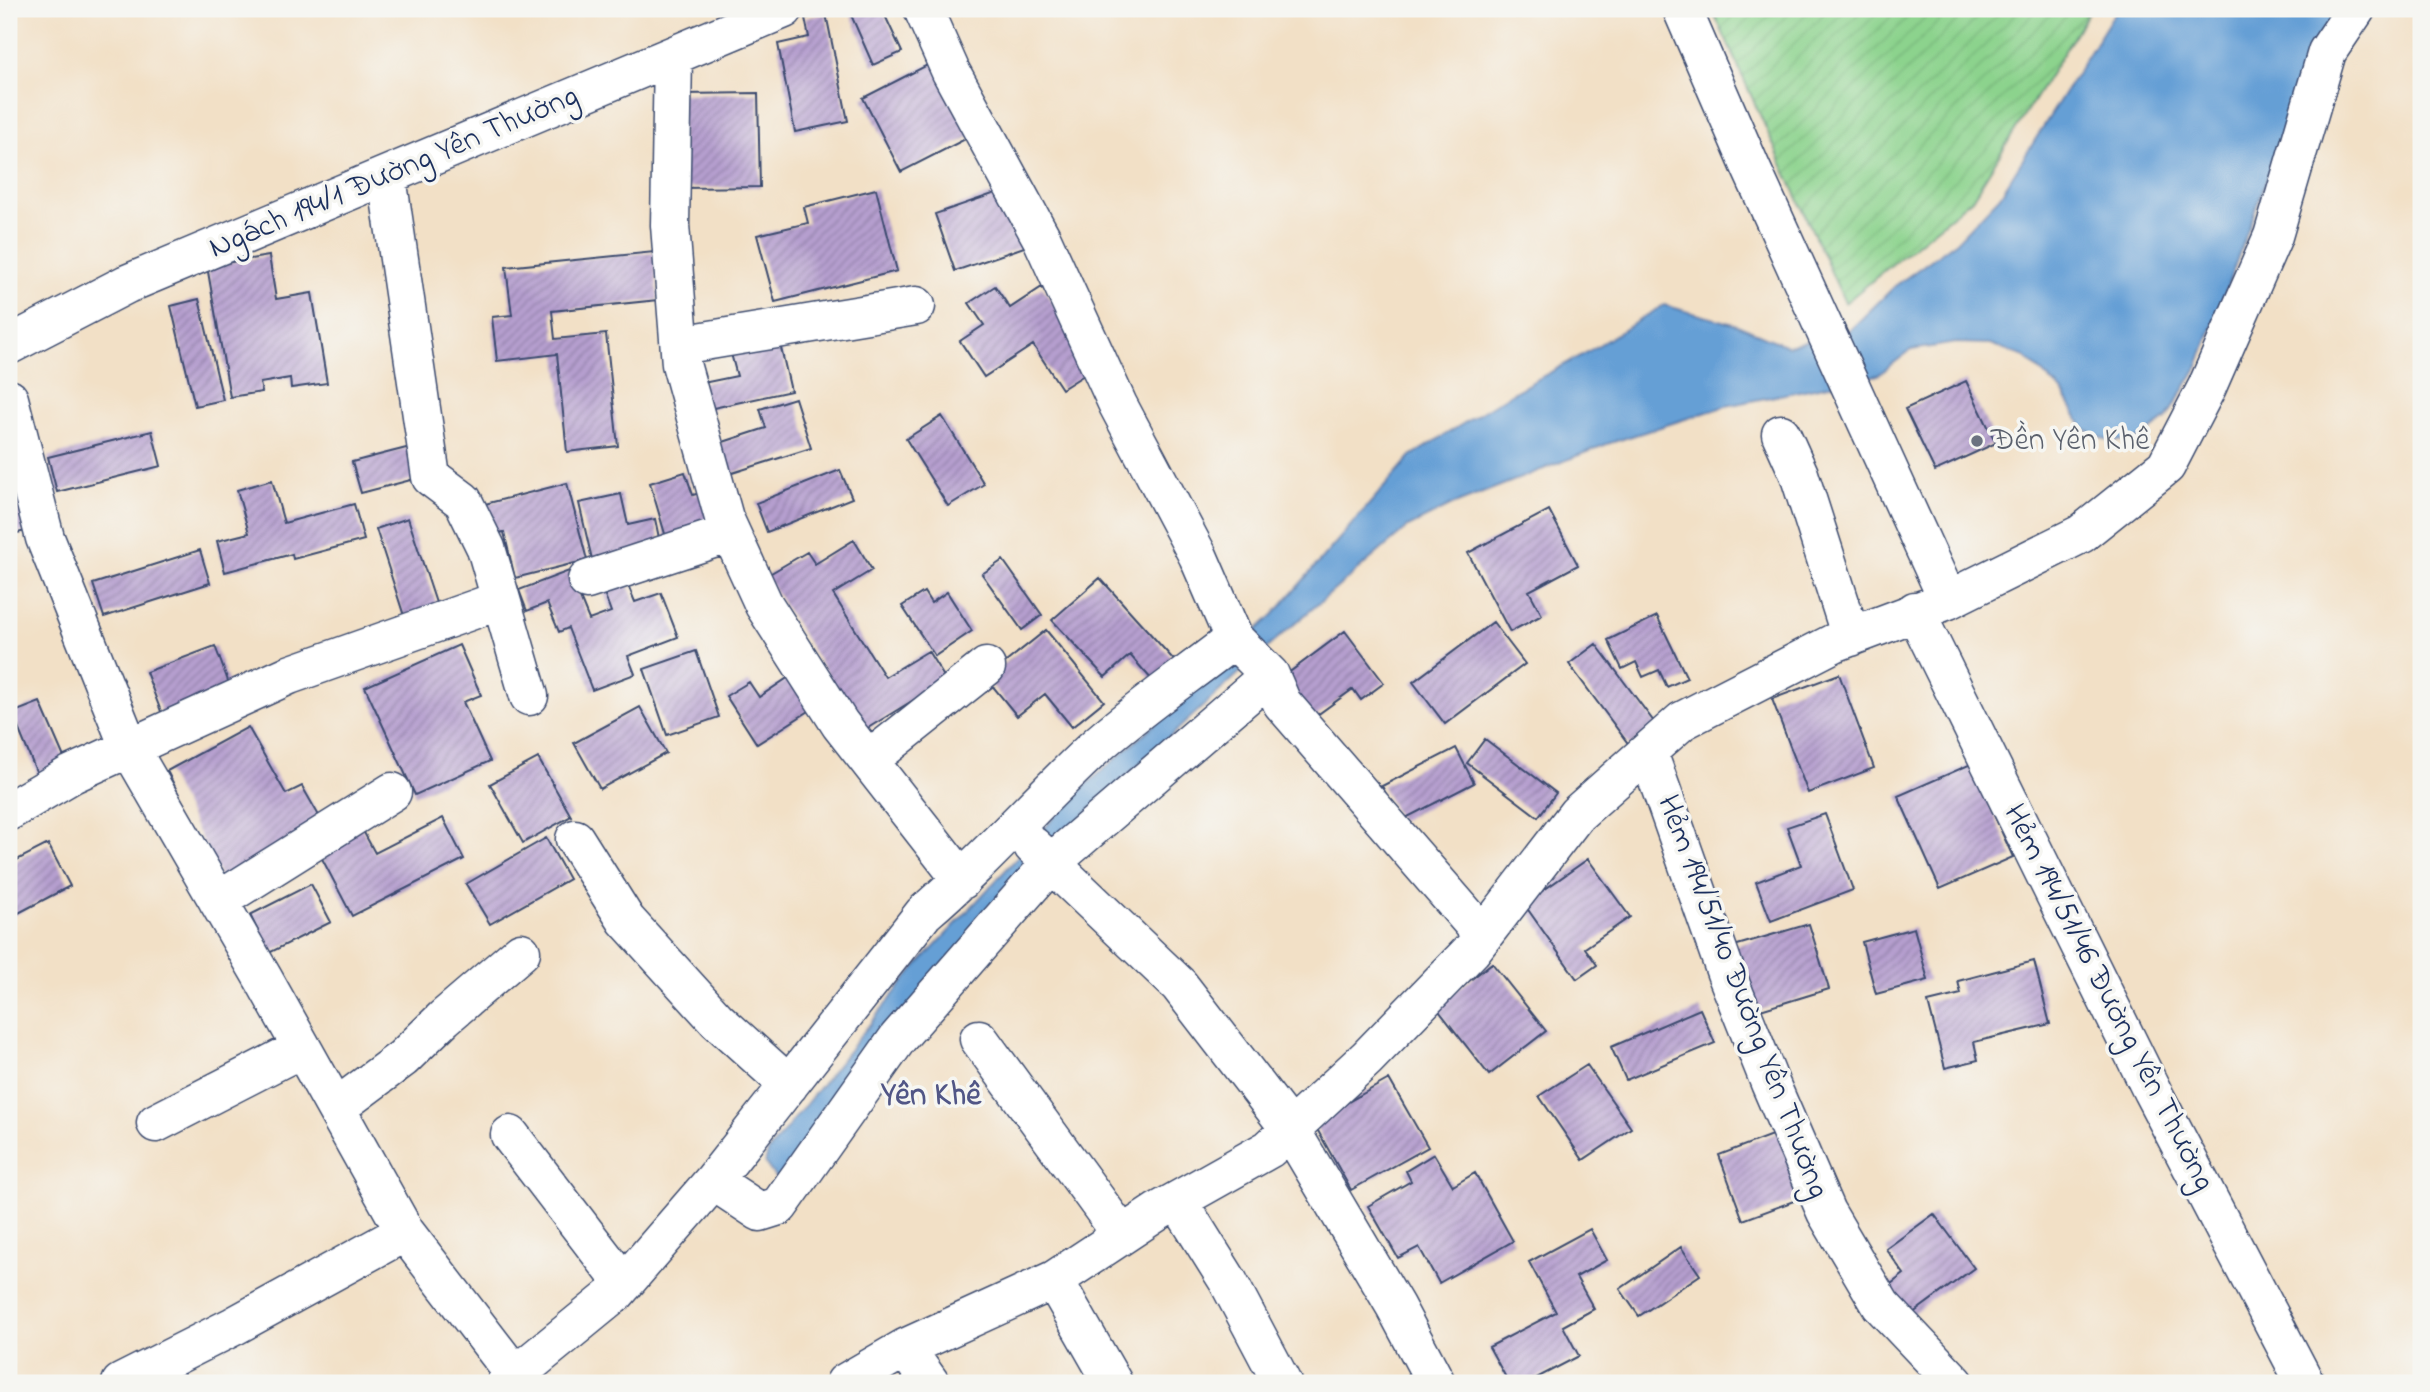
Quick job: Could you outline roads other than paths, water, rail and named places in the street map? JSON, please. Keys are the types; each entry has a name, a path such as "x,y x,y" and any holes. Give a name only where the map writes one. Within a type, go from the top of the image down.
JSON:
{"street":[{"name":"Ngách 194/1 Đường Yên Thường","path":"9,345 127,284 784,9"},
{"path":"923,9 951,72 1042,239 1118,405 1252,656 1282,703 1483,935"},
{"name":"Hẻm 194/51/46 Đường Yên Thường","path":"1682,9 1857,399 1931,605 2146,1079 2305,1383"},
{"path":"845,1383 905,1348 1054,1280 1122,1235 1269,1149 1367,1058 1483,935 1577,814 1682,721 1834,643 1931,605 2081,534 2166,466 2207,387 2273,236 2327,52 2356,9"},
{"path":"673,56 670,225 680,345 685,377 724,519 764,605 840,724 962,880"},
{"path":"387,177 431,477 463,502 486,548 528,696"},
{"path":"680,345 916,306"},
{"path":"9,399 45,538 129,747 405,1231 514,1381 624,1284 713,1181 924,913 962,880 1033,846 1252,656"},
{"path":"1781,434 1799,474 1851,637"},
{"path":"587,580 731,533"},
{"path":"9,811 72,774 289,675 501,600"},
{"path":"713,1181 760,1212 779,1206 1033,846 1096,746 1252,656"},
{"path":"869,760 986,667"},
{"name":"Hẻm 194/51/40 Đường Yên Thường","path":"1648,752 1726,973 1826,1212 1881,1305 1943,1379"},
{"path":"218,901 392,792"},
{"path":"575,839 626,920 716,1020 789,1085"},
{"path":"1033,846 1179,985 1290,1129 1395,1307 1436,1383"},
{"path":"336,1108 403,1058 444,1018 522,952"},
{"path":"979,1039 1122,1235"},
{"path":"156,1123 302,1048"},
{"path":"510,1135 624,1284"},
{"path":"1178,1201 1228,1282 1282,1383"},
{"path":"121,1383 234,1326 405,1231"},
{"path":"1054,1280 1113,1383"},
{"path":"905,1348 930,1383"}],"water":[{"path":"2117,9 2342,9 2300,88 2198,366 2166,419 2140,438 2110,442 2083,428 2062,391 2025,357 1990,344 1956,343 1911,350 1878,375 1726,406 1607,444 1452,505 1408,527 1270,645 1072,826 784,1178 775,1177 765,1163 768,1152 913,970 1077,793 1274,614 1411,456 1514,392 1584,354 1664,305 1737,325 1787,346 1849,331 1895,286 1957,241 2000,196"}],"place":[{"name":"Đền Yên Khê","path":"1977,441"}],"district":[{"name":"Yên Khê","path":"931,1096"}]}
